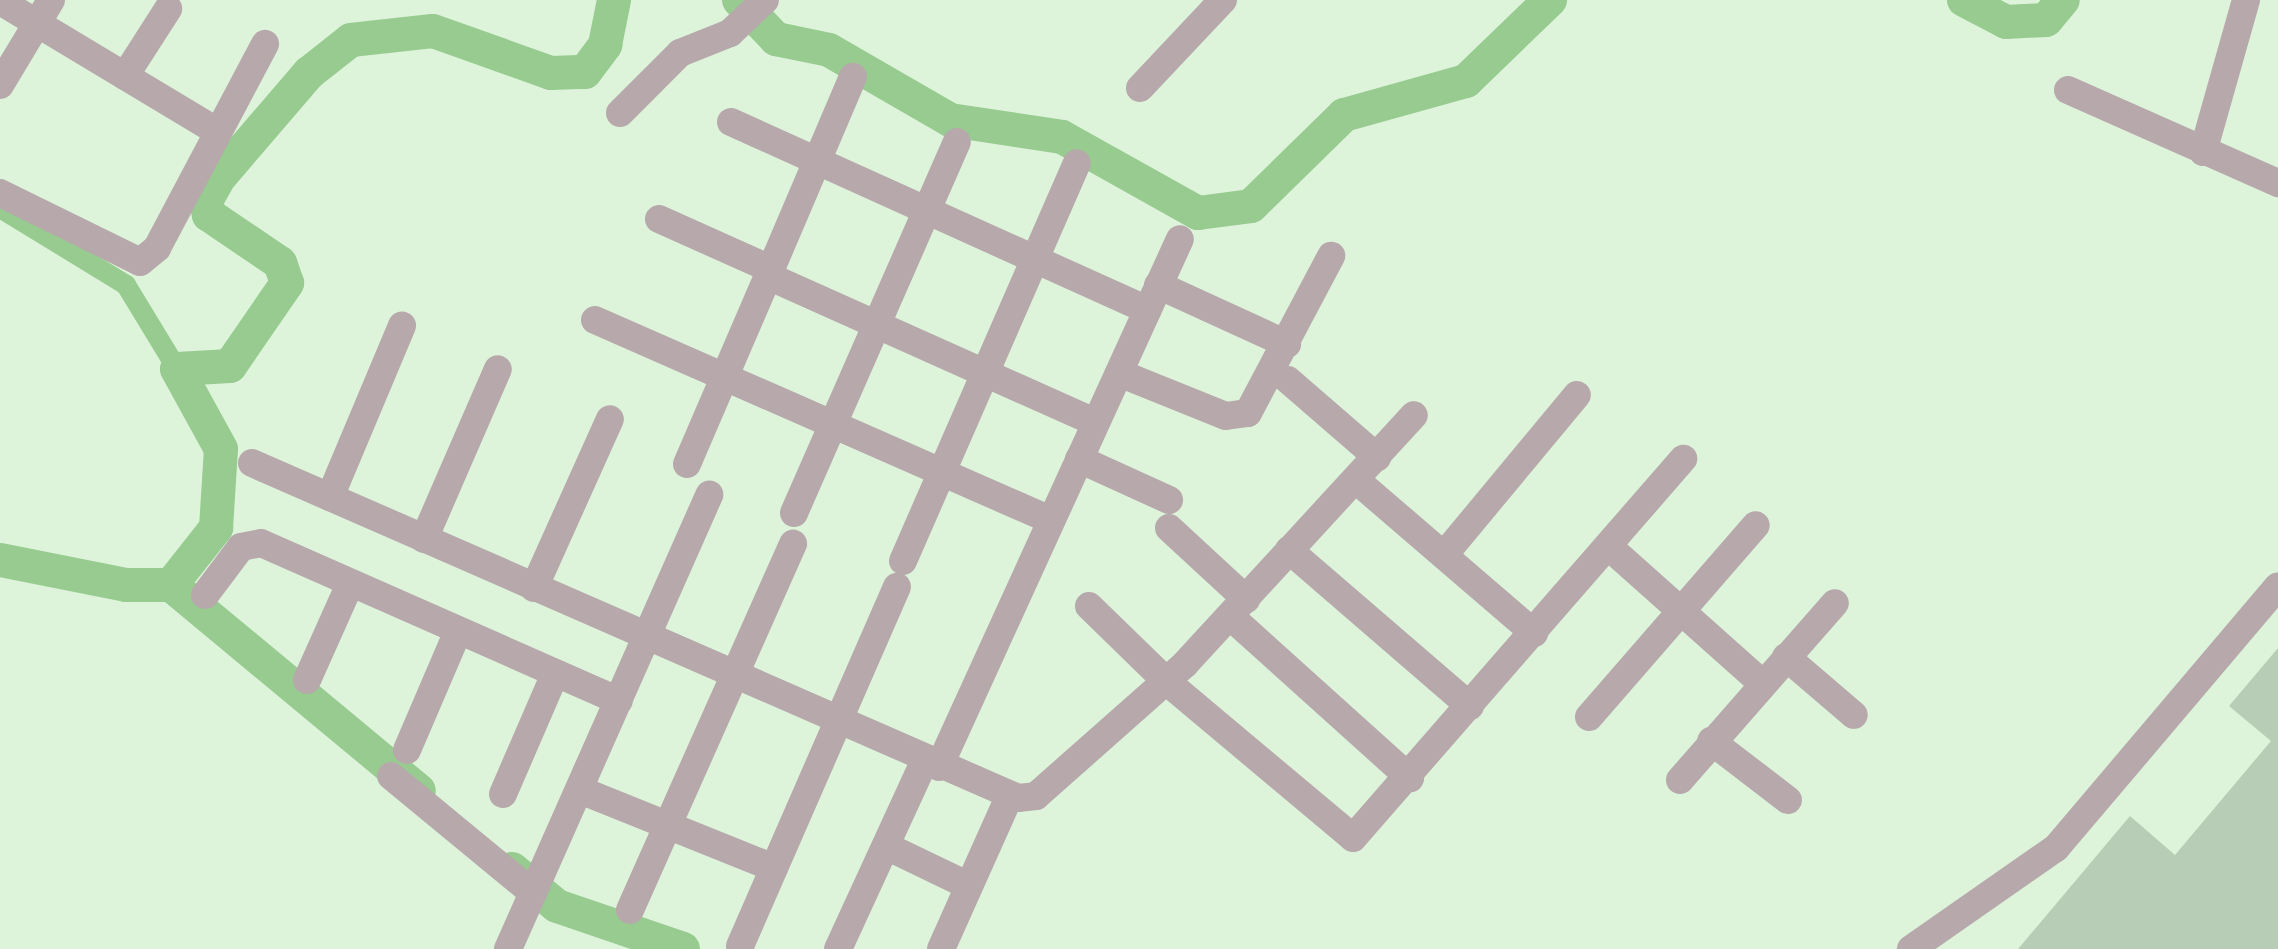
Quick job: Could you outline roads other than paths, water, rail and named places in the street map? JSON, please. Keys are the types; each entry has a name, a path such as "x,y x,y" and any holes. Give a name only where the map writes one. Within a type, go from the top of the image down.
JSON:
{"street":[{"path":"620,113 680,53 730,33 765,0"},
{"path":"1140,88 1223,0"},
{"path":"2203,152 2246,0"},
{"path":"0,1 44,11 125,76 218,132"},
{"path":"125,76 168,9"},
{"path":"0,85 44,11"},
{"path":"0,193 140,262 157,248 265,44"},
{"path":"687,464 853,77"},
{"path":"2068,90 2278,183"},
{"path":"731,122 1033,261 1287,344"},
{"path":"794,513 957,142"},
{"path":"740,946 900,574 940,473 1077,163"},
{"path":"659,219 1096,423"},
{"path":"838,949 886,846 932,763 1050,520 1180,239"},
{"path":"1119,373 1239,417 1255,403 1331,256"},
{"path":"595,320 1050,520"},
{"path":"330,497 402,326"},
{"path":"424,539 498,369"},
{"path":"1288,380 1377,457"},
{"path":"1444,555 1577,395"},
{"path":"252,463 1009,797 1036,796 1166,681 1239,608 1414,415"},
{"path":"534,588 610,419"},
{"path":"1079,459 1169,514 1239,608 1410,778"},
{"path":"1089,606 1166,681 1346,838 1360,834 1410,778 1683,459"},
{"path":"1356,480 1534,633"},
{"path":"508,949 709,495"},
{"path":"1589,717 1756,525"},
{"path":"205,595 241,547 254,541 619,701"},
{"path":"630,910 793,544"},
{"path":"1608,546 1762,683"},
{"path":"1289,550 1470,706"},
{"path":"307,680 350,584"},
{"path":"1911,949 2056,848 2131,768 2278,586"},
{"path":"1680,780 1835,603"},
{"path":"407,750 458,631"},
{"path":"1786,657 1854,715"},
{"path":"503,794 555,674"},
{"path":"1711,741 1788,800"},
{"path":"391,776 533,893"},
{"path":"580,790 774,868"},
{"path":"941,949 1009,797"},
{"path":"886,846 969,886"}],"waterway":[{"path":"171,585 216,528 221,449 177,369 230,366 287,283 280,263 209,215 206,201 218,179 309,73 351,40 433,31 551,73 585,72 605,45 614,0"},
{"path":"739,0 776,39 829,50 950,120 1062,137 1198,213 1251,206 1344,115 1466,81 1550,0"},
{"path":"1964,0 2006,22 2046,20 2063,0"},
{"path":"0,208 126,285 177,369"},
{"path":"0,560 126,585 171,585 419,791"},
{"path":"512,869 557,906 683,949"}]}
